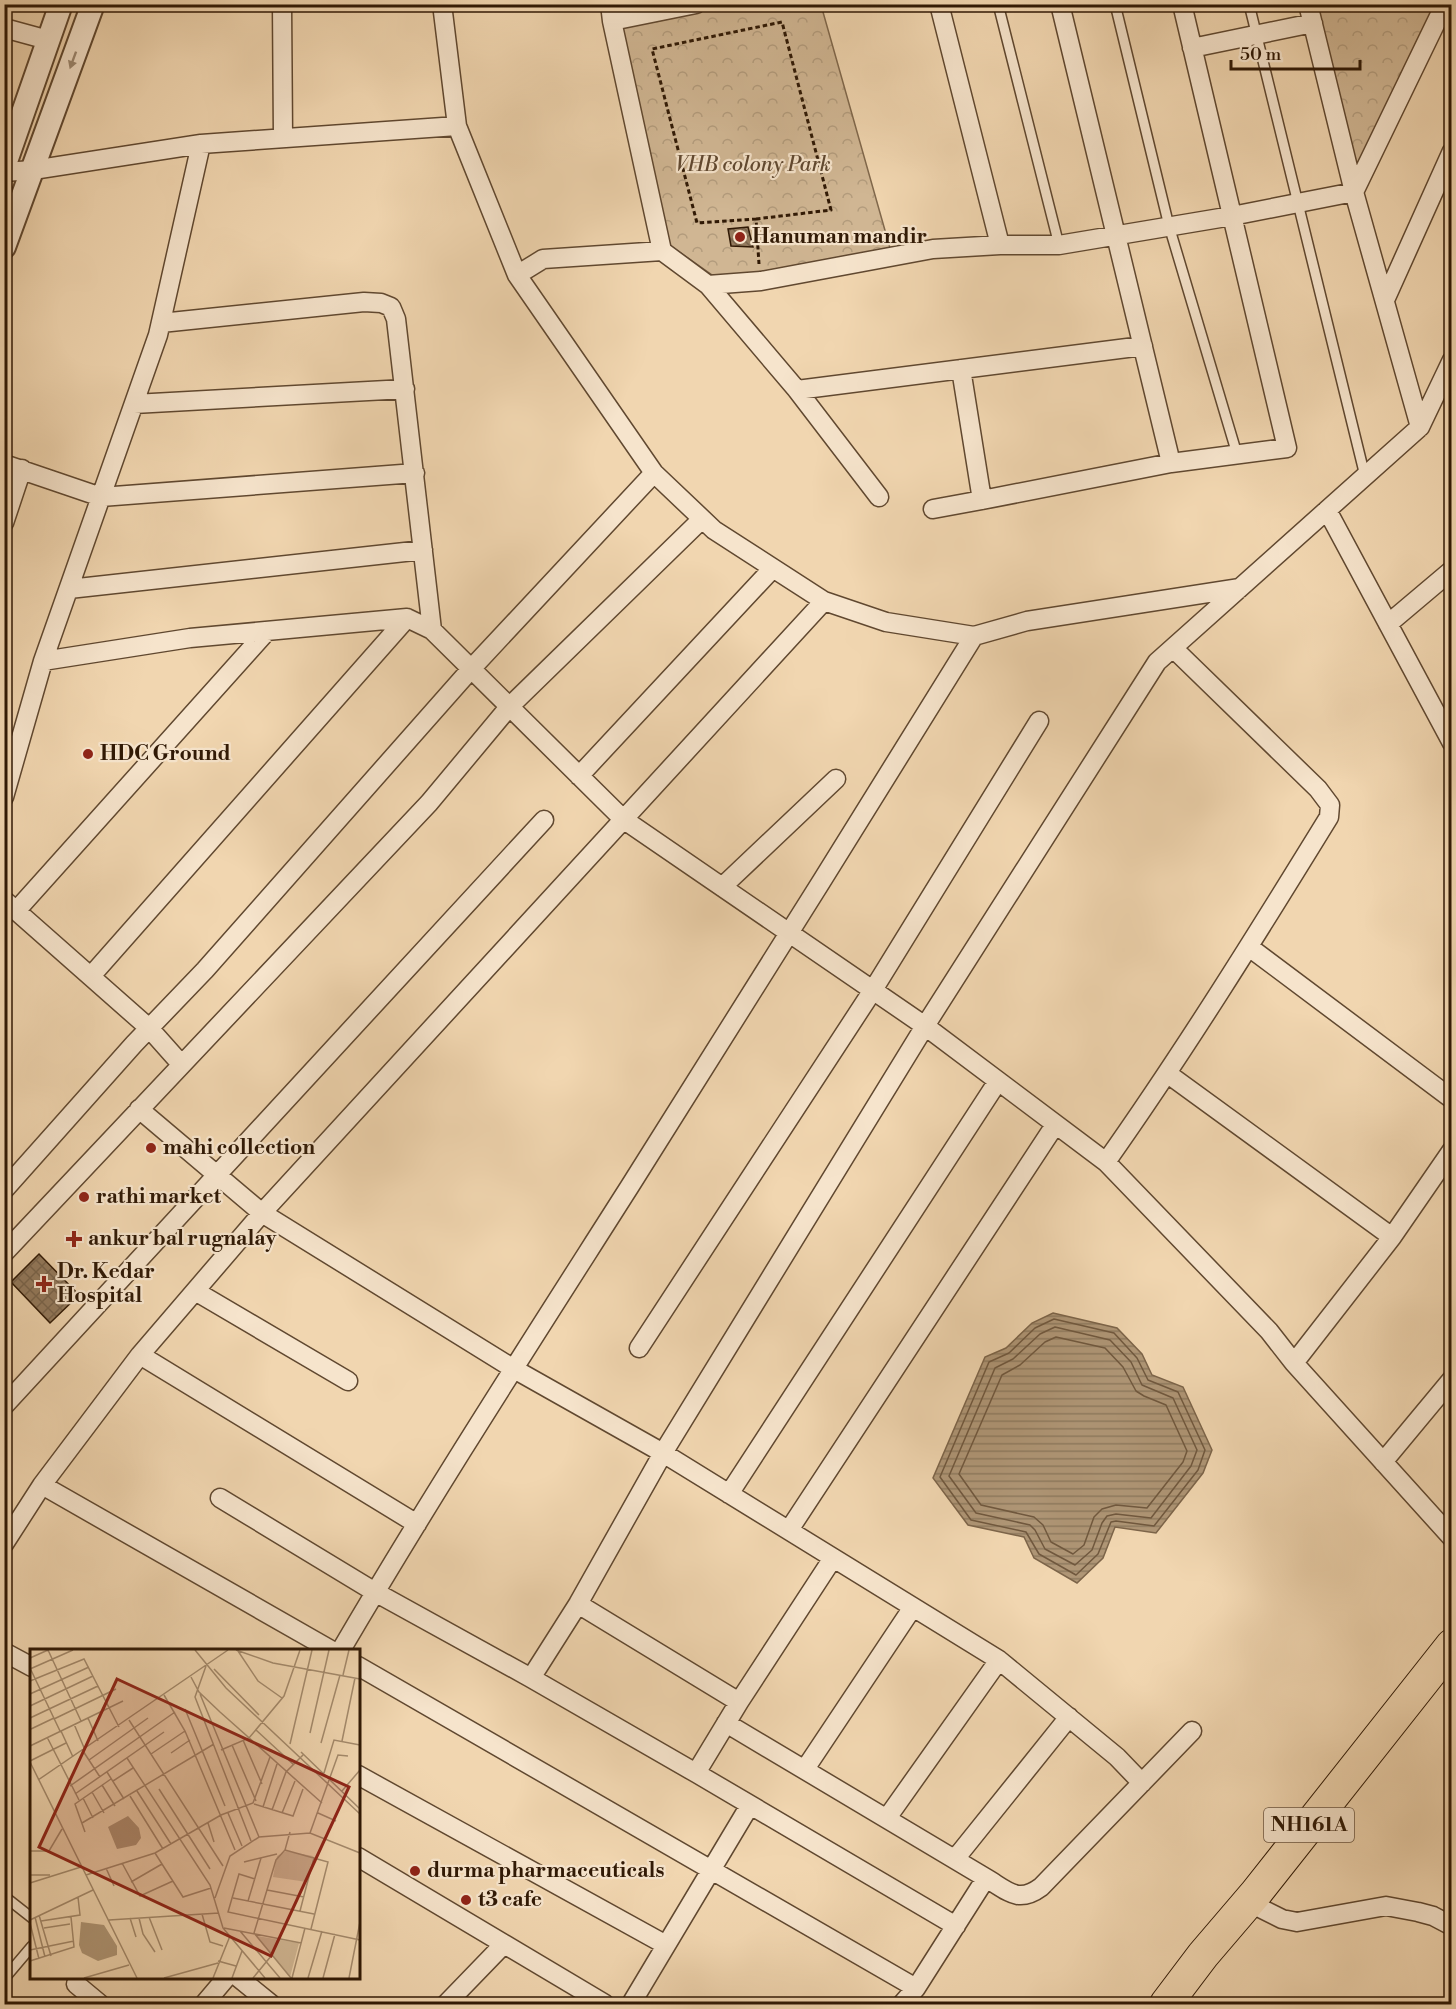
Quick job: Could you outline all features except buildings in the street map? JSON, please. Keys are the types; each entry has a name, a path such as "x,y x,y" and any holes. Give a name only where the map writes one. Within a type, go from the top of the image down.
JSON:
{"highway":[{"name":"NH161A","path":"1166,2004 1452,1645"}],"street":[{"path":"4,167 60,4"},
{"path":"4,247 93,4"},
{"path":"282,4 283,138"},
{"path":"442,4 457,126 517,275 654,472 714,530 824,601 886,622 974,636 1027,621 1240,588"},
{"path":"662,251 611,13 696,4"},
{"path":"939,4 1000,245"},
{"path":"1060,4 1171,463"},
{"path":"933,508 1171,463 1287,448 1182,4"},
{"path":"1308,4 1354,192 1420,427"},
{"path":"1354,192 1445,4"},
{"path":"1192,48 1312,24"},
{"path":"4,28 48,39"},
{"path":"4,172 33,170 201,144 457,126"},
{"path":"4,797 44,661 161,323 201,144"},
{"path":"1384,300 1452,151"},
{"path":"708,285 760,280 933,249 1000,245 1059,245 1232,216 1354,192"},
{"path":"517,275 543,259 662,251 708,285 797,390 879,497"},
{"path":"161,323 364,302 381,303 391,307 396,319 405,389 432,630"},
{"path":"797,390 1143,346"},
{"path":"531,1678 578,1604 663,1453 925,1026 1157,662 1420,427 1452,360"},
{"path":"961,369 982,500"},
{"path":"134,404 405,389"},
{"path":"4,523 13,467 102,497 415,472"},
{"path":"4,1190 205,970 471,669 654,472"},
{"path":"1328,510 1452,742"},
{"path":"4,1253 429,803 509,707 702,519"},
{"path":"69,589 423,550"},
{"path":"579,776 773,568"},
{"path":"1389,624 1452,570"},
{"path":"4,1544 42,1485 140,1355 262,1213 824,601"},
{"path":"44,661 190,638 407,618 432,630 623,819 925,1026 1106,1162 1269,1331 1294,1363 1452,1538"},
{"path":"91,976 407,618"},
{"path":"181,1064 150,1028 10,906 267,631"},
{"path":"342,1649 417,1524 790,933 974,636"},
{"path":"1106,1162 1168,1074 1329,817 1330,805 1318,789 1173,648"},
{"path":"639,1348 873,990 1039,721"},
{"path":"722,887 837,779"},
{"path":"4,1406 544,820"},
{"path":"1249,947 1452,1099"},
{"path":"1168,1074 1392,1237"},
{"path":"729,1494 998,1081"},
{"path":"139,1109 262,1213 514,1369 663,1453 999,1660 1117,1757 1142,1783"},
{"path":"789,1530 1055,1125"},
{"path":"1294,1363 1392,1237 1452,1150"},
{"path":"195,1291 348,1382"},
{"path":"140,1355 417,1524"},
{"path":"1383,1462 1452,1379"},
{"path":"42,1485 329,1649"},
{"path":"220,1497 375,1592 531,1678 956,1926"},
{"path":"696,1773 739,1702 833,1558"},
{"path":"578,1604 739,1702"},
{"path":"805,1769 913,1607"},
{"path":"4,1652 30,1666"},
{"path":"887,1818 999,1660"},
{"path":"360,1667 916,1988"},
{"path":"955,1859 1069,1717"},
{"path":"726,1723 986,1878 1024,1897 1041,1887 1192,1731"},
{"path":"360,1776 666,1945"},
{"path":"631,2004 750,1805"},
{"path":"360,1858 604,2004"},
{"path":"902,2004 916,1988 986,1878"},
{"path":"1248,1902 1288,1921 1297,1922 1386,1906 1433,1916 1452,1926"},
{"path":"446,2004 504,1944"},
{"path":"204,2004 224,1979"},
{"path":"241,1979 271,2004"},
{"path":"76,1984 100,2004"}],"lane":[{"path":"998,4 1059,245"},
{"path":"1115,4 1169,226 1237,454"},
{"path":"1249,4 1365,476"},
{"path":"4,1896 30,1916"},
{"path":"4,1978 30,1948"}],"path":[{"path":"782,22 831,210 756,219 697,223 652,49 782,22"},
{"path":"756,219 760,280"}],"green space":[{"name":"VHB colony Park","path":"712,5 821,5 890,248 725,284 658,237 604,27"},
{"path":"1314,5 1438,5 1360,164 1353,171"}],"water":[{"path":"1053,1313 1117,1328 1142,1354 1152,1375 1183,1387 1212,1450 1203,1473 1156,1533 1115,1527 1103,1558 1077,1583 1034,1558 1024,1537 968,1525 933,1478 985,1357 1006,1348 1032,1323"}],"place":[{"name":"Hanuman mandir","path":"740,237"},
{"name":"HDC Ground","path":"88,754"},
{"name":"mahi collection","path":"151,1148"},
{"name":"rathi market","path":"84,1197"},
{"name":"ankur bal rugnalay","path":"74,1239"},
{"name":"Dr. Kedar Hospital","path":"44,1284"},
{"name":"durma pharmaceuticals","path":"415,1871"},
{"name":"t3 cafe","path":"466,1900"}]}
